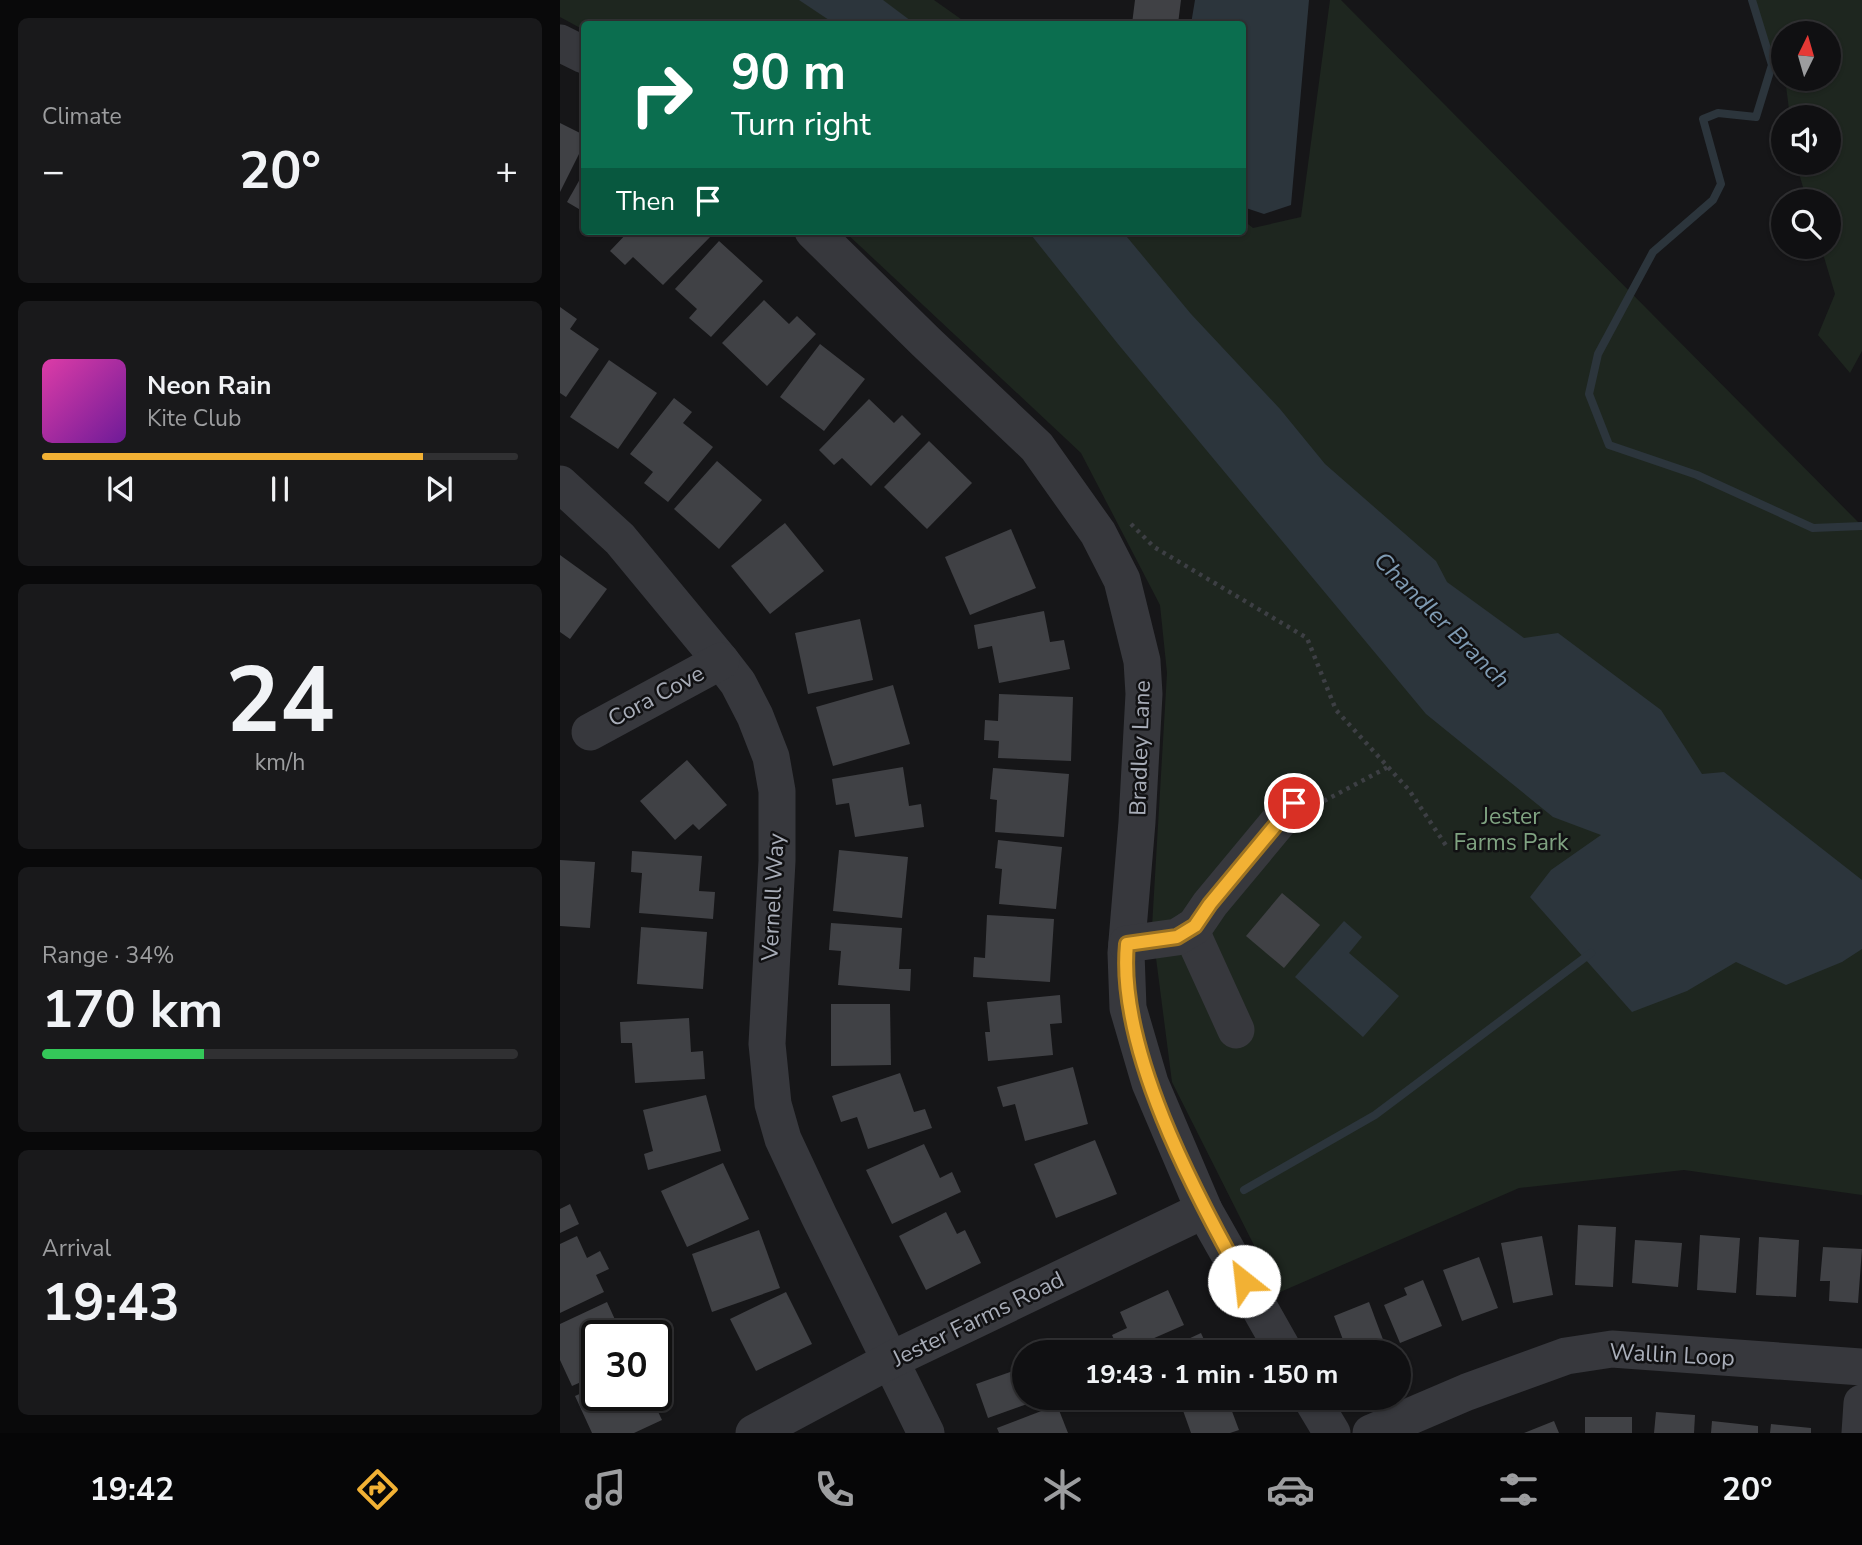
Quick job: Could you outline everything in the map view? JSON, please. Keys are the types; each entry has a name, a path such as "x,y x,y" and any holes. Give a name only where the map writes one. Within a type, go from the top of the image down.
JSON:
{"street":[{"path":"560,43 581,54"},
{"name":"Bradley Lane","path":"817,235 1037,447 1098,533 1122,580 1142,661 1144,694 1127,944 1128,1008 1150,1083 1204,1210 1278,1340"},
{"name":"Vernell Way","path":"560,484 620,539 721,661 738,683 771,757 777,791 777,861 767,1044 773,1104 783,1139 891,1360"},
{"name":"Cora Cove","path":"590,732 721,661"},
{"path":"1127,944 1177,937 1195,926 1210,904 1306,806"},
{"path":"1190,929 1236,1030"},
{"name":"Jester Farms Road","path":"754,1433 891,1360 1204,1210"},
{"name":"Wallin Loop","path":"1371,1433 1467,1392 1566,1356 1612,1349 1862,1367"},
{"path":"891,1360 926,1433"},
{"path":"1860,1433 1862,1404"},
{"path":"1318,1410 1332,1433"}],"path":[{"path":"1131,524 1154,547 1307,638 1336,710 1409,790 1447,847"},
{"path":"1306,806 1388,768"}],"green space":[{"path":"560,0 934,0 964,21 581,21 581,28 560,17"},
{"name":"Jester Farms Park","path":"1330,0 1341,0 1862,526 1862,1195 1684,1170 1519,1188 1278,1293 1172,1082 1152,927 1167,673 1160,605 1081,453 848,235 1246,235 1246,222 1253,228 1301,217"},
{"path":"1750,0 1862,0 1862,351 1850,373 1818,335 1835,294 1825,259 1841,259 1841,189 1804,189 1799,175 1841,175 1841,105 1788,105 1787,91 1841,91 1841,21 1771,21 1771,50"}],"water":[{"path":"799,0 883,0 911,21 830,21"},
{"path":"1195,0 1309,0 1291,205 1264,214 1246,208 1246,21 1192,21"},
{"name":"Chandler Branch","path":"1031,235 1125,235 1191,314 1280,409 1325,464 1436,561 1447,582 1524,638 1558,633 1661,710 1702,774 1724,772 1862,880 1862,949 1842,962 1786,985 1736,962 1687,991 1632,1012 1530,897 1551,870 1601,835 1553,817 1426,714 1118,344"},
{"path":"1344,921 1362,937 1349,953 1399,996 1363,1037 1295,977"}],"building":[{"path":"1135,0 1181,0 1178,21 1132,21"},
{"path":"560,123 581,134 581,150 560,192"},
{"path":"581,177 581,210 567,202"},
{"path":"625,235 712,235 663,285 633,257 625,265 610,251"},
{"path":"719,241 763,281 711,337 689,318 697,309 675,289"},
{"path":"764,300 789,324 797,316 816,334 767,386 722,343"},
{"path":"560,307 577,319 570,329 599,349 566,397 560,393"},
{"path":"820,344 865,379 824,431 780,397"},
{"path":"609,360 657,393 618,449 570,417"},
{"path":"674,398 692,412 683,423 713,447 668,502 644,483 653,472 630,454"},
{"path":"869,399 894,423 902,415 921,434 871,486 842,458 834,465 819,450"},
{"path":"929,441 972,483 927,529 884,487"},
{"path":"717,461 762,500 719,549 674,509"},
{"path":"785,523 824,571 770,614 731,566"},
{"path":"1011,529 1036,588 970,615 945,557"},
{"path":"560,555 607,589 570,639 560,632"},
{"path":"1044,611 1050,642 1064,640 1070,669 999,683 992,646 978,649 974,625"},
{"path":"860,619 873,680 808,694 795,633"},
{"path":"893,685 910,744 833,766 816,707"},
{"path":"999,694 1073,697 1071,761 998,758 999,741 984,740 985,720 998,721"},
{"path":"687,760 727,805 699,830 693,824 675,840 640,801"},
{"path":"903,767 909,806 921,804 924,827 855,837 849,803 836,805 832,779"},
{"path":"993,768 1069,774 1064,837 995,832 997,800 990,799"},
{"path":"998,840 1062,847 1056,909 999,904 1002,869 995,868"},
{"path":"839,850 908,857 902,918 833,911"},
{"path":"632,851 702,856 699,891 715,892 713,919 639,913 642,873 631,872"},
{"path":"560,860 595,862 590,928 560,926"},
{"path":"1282,893 1320,925 1284,968 1246,936"},
{"path":"987,915 1054,919 1050,982 973,977 974,957 985,958"},
{"path":"831,923 902,928 899,969 911,969 910,991 838,985 841,951 829,950"},
{"path":"641,927 707,932 703,989 637,984"},
{"path":"1060,995 1062,1023 1050,1024 1053,1055 988,1061 985,1032 990,1032 987,1002"},
{"path":"831,1004 890,1004 891,1065 831,1066"},
{"path":"689,1018 691,1052 703,1051 705,1079 635,1083 632,1043 621,1043 620,1022"},
{"path":"1073,1067 1088,1124 1025,1141 1015,1104 1003,1107 997,1087"},
{"path":"900,1073 914,1112 925,1109 932,1128 868,1149 857,1117 841,1122 832,1096"},
{"path":"706,1095 721,1151 648,1170 644,1154 653,1151 643,1110"},
{"path":"1095,1140 1117,1194 1056,1218 1034,1164"},
{"path":"924,1144 940,1178 952,1172 961,1192 892,1224 866,1170"},
{"path":"723,1163 749,1219 687,1247 661,1191"},
{"path":"570,1204 579,1224 560,1233 560,1209"},
{"path":"946,1212 957,1234 965,1230 981,1263 926,1290 899,1236"},
{"path":"1578,1225 1616,1227 1613,1287 1575,1285"},
{"path":"759,1230 780,1288 712,1312 692,1254"},
{"path":"1700,1235 1740,1238 1736,1293 1697,1290"},
{"path":"577,1236 587,1258 600,1251 609,1269 596,1275 604,1292 560,1313 560,1244"},
{"path":"1542,1236 1553,1295 1513,1303 1501,1243"},
{"path":"1759,1237 1799,1240 1796,1297 1756,1295"},
{"path":"1635,1240 1682,1243 1678,1287 1632,1283"},
{"path":"1823,1247 1862,1249 1858,1303 1829,1301 1830,1281 1820,1281"},
{"path":"1479,1257 1498,1308 1462,1321 1443,1270"},
{"path":"1423,1280 1442,1326 1407,1340 1399,1340 1384,1305 1407,1295 1404,1288"},
{"path":"1168,1290 1184,1325 1150,1340 1114,1340 1112,1335 1127,1328 1120,1312"},
{"path":"786,1292 812,1344 756,1371 730,1319"},
{"path":"607,1302 615,1320 581,1320 581,1382 572,1386 560,1360 560,1324"},
{"path":"1369,1302 1383,1340 1343,1340 1334,1316"},
{"path":"1201,1333 1204,1340 1186,1340"},
{"path":"1012,1371 1012,1409 988,1418 976,1384"},
{"path":"581,1393 581,1409 575,1396"},
{"path":"1044,1410 1059,1410 1068,1433 999,1433 997,1428"},
{"path":"1183,1410 1232,1410 1239,1430 1230,1433 1191,1433"},
{"path":"582,1411 658,1411 662,1420 634,1433 592,1433"},
{"path":"1656,1412 1695,1415 1694,1433 1654,1433"},
{"path":"1585,1417 1632,1417 1632,1433 1585,1433"},
{"path":"1554,1421 1559,1433 1524,1433"},
{"path":"1712,1421 1758,1426 1758,1433 1711,1433"},
{"path":"1771,1424 1811,1428 1811,1433 1770,1433"}],"waterway":[{"path":"1752,0 1772,65 1756,117 1718,113 1703,119 1721,184 1713,200 1653,252 1598,354 1589,394 1609,445 1697,475 1813,528 1862,526"},
{"path":"1244,1190 1375,1115 1591,953"}],"route":[{"path":"1244,1281 1204,1210 1150,1083 1128,1008 1126,953 1127,944 1177,937 1195,926 1210,904 1294,803"}]}
